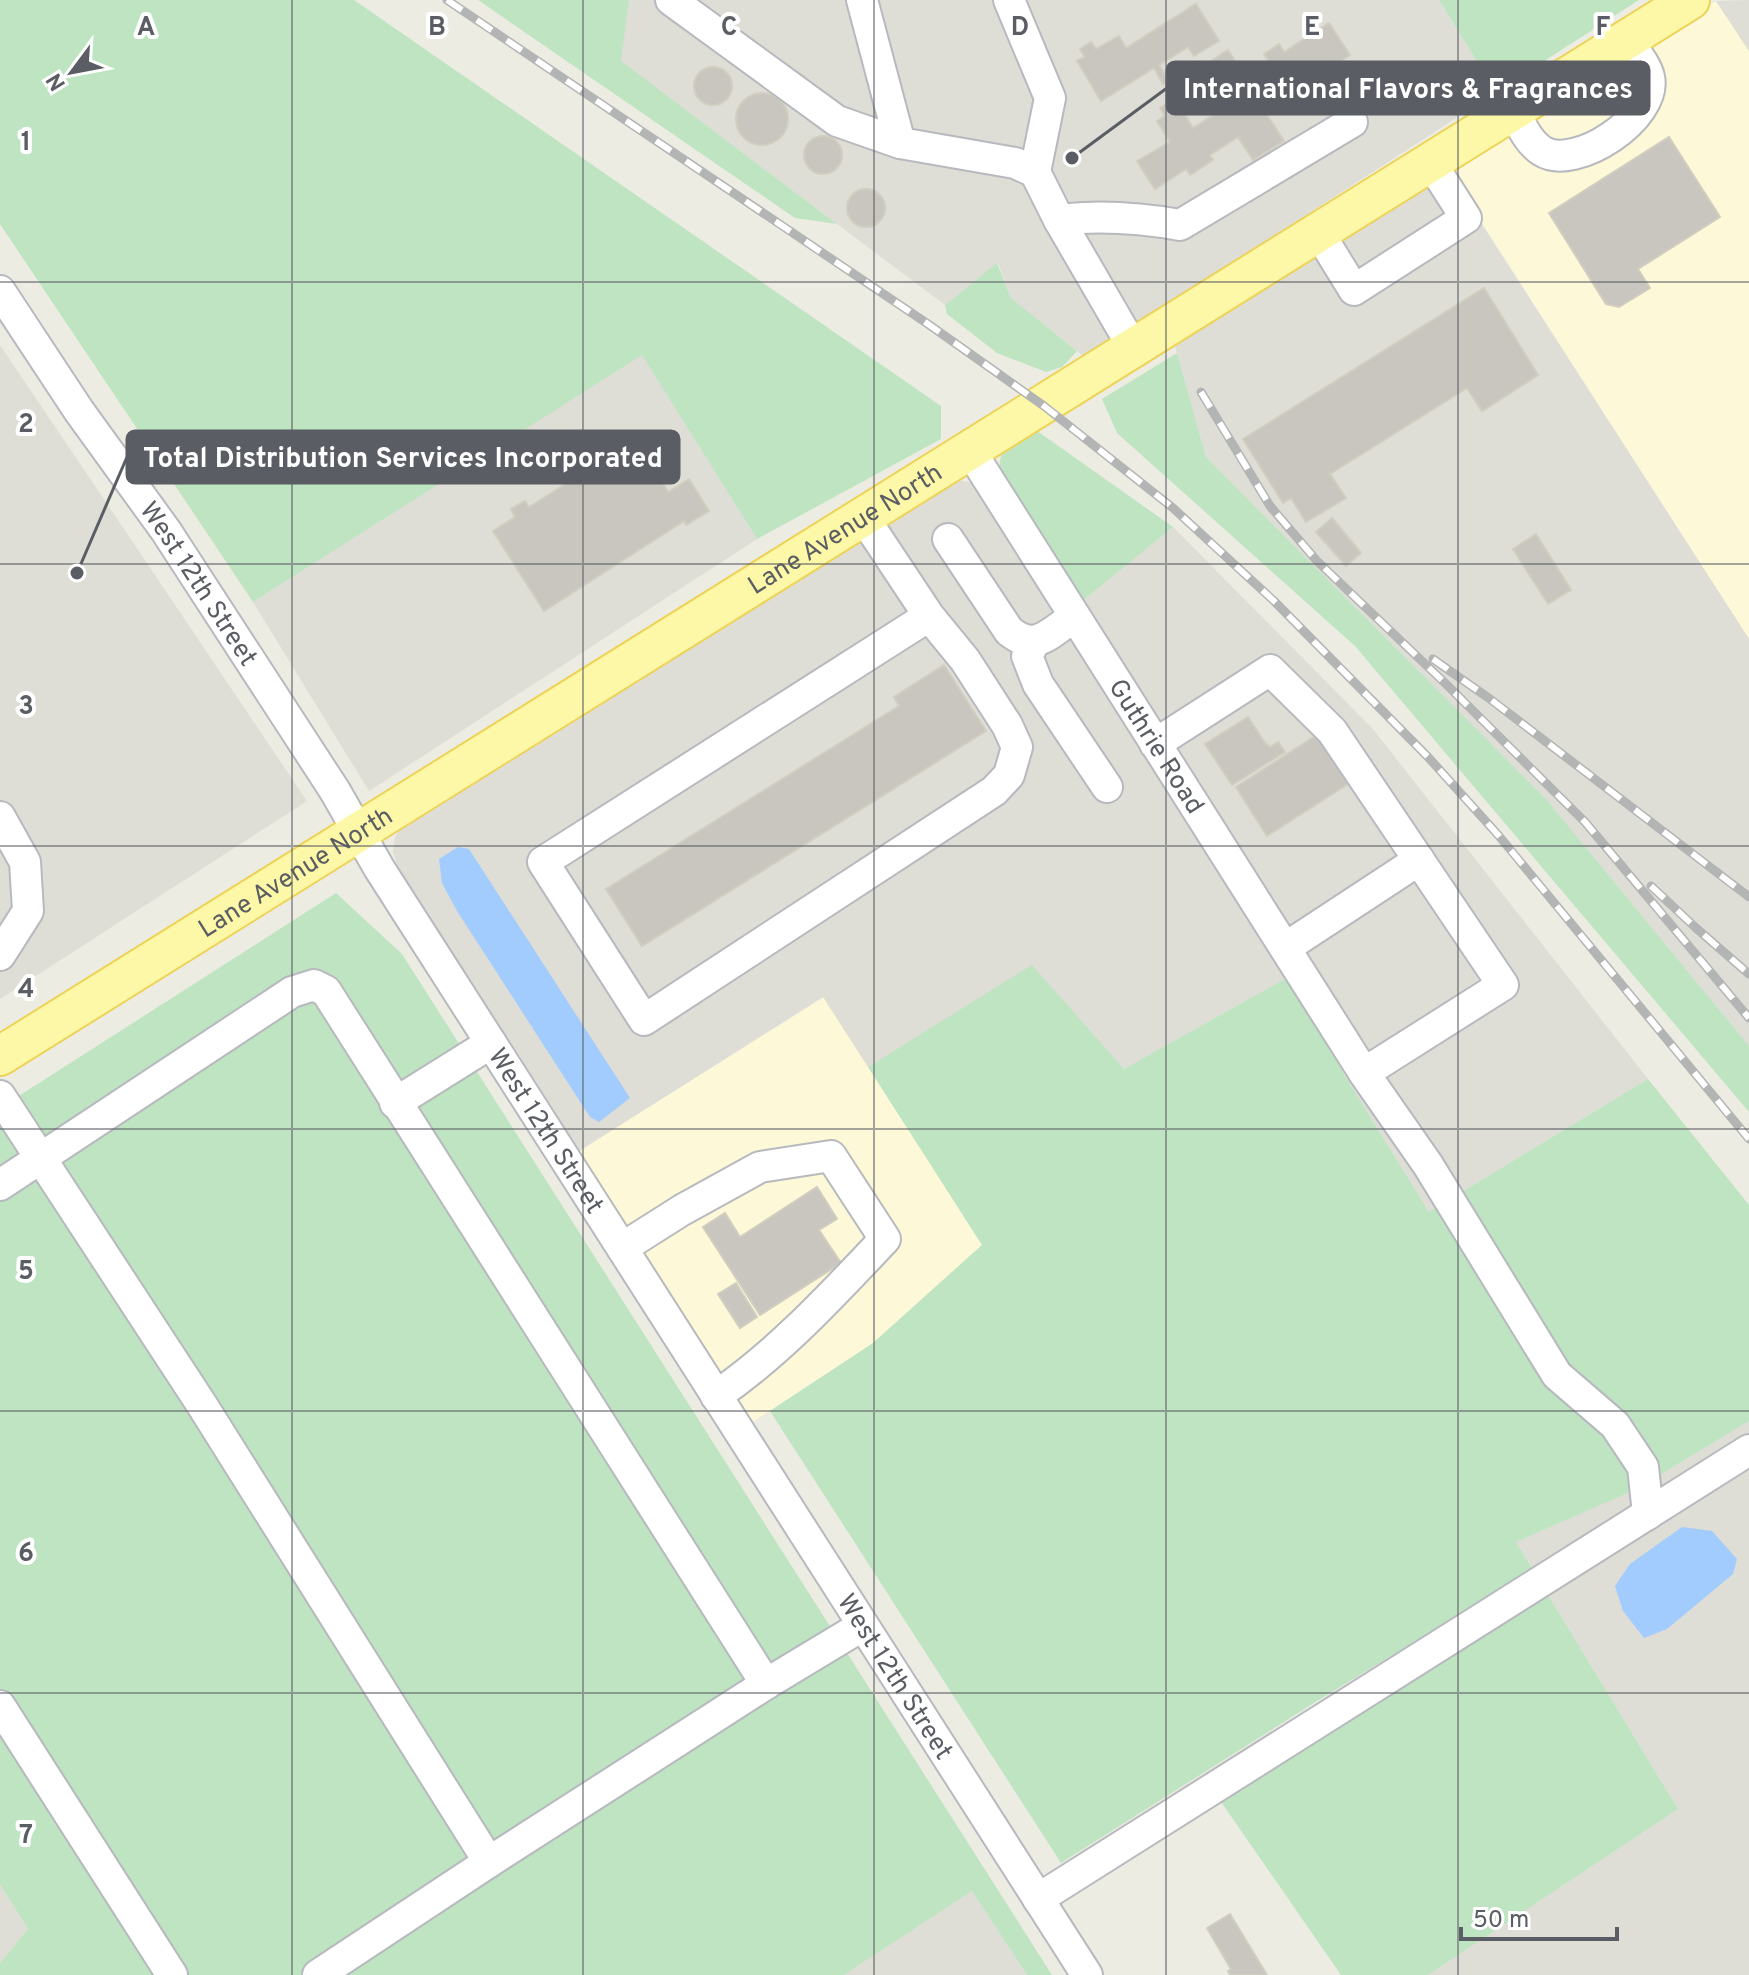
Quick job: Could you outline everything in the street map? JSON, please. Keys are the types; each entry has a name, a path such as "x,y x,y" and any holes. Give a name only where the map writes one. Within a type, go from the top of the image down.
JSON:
{"main road":[{"name":"Lane Avenue North","path":"0,1056 1690,0"}],"street":[{"path":"671,0 837,121 900,143 1015,163 1035,172"},
{"path":"862,0 900,143"},
{"path":"1009,0 1050,98"},
{"path":"1024,0 1058,82 1050,98 1035,172 1059,220 1134,349"},
{"path":"1514,111 1525,134 1544,153 1557,156 1583,152 1610,137 1635,117 1649,91 1649,77 1627,40"},
{"path":"1059,220 1088,216 1180,225 1352,122"},
{"path":"1319,233 1354,290 1466,218 1431,163"},
{"name":"West 12th Street","path":"0,291 79,411 166,531 1087,1975"},
{"name":"Guthrie Road","path":"971,452 1364,1073 1428,1165 1557,1375 1615,1425 1643,1467 1648,1514"},
{"path":"864,518 1007,725 1017,747 1009,775 994,791 644,1020 543,862 929,616"},
{"path":"948,539 1009,631 1022,642 1034,643"},
{"path":"1074,617 1034,643 1027,656 1038,684 1107,787"},
{"path":"1155,744 1270,670 1332,731 1503,985 1364,1073"},
{"path":"0,817 25,862 28,911 0,955"},
{"path":"1285,948 1419,860"},
{"path":"0,1185 292,992 314,985 326,991 766,1684"},
{"path":"395,1103 491,1043"},
{"path":"0,1096 202,1405 489,1862"},
{"path":"622,1248 760,1167 831,1156 885,1239 803,1325 716,1396"},
{"path":"1038,1899 1749,1450"},
{"path":"318,1975 766,1684 862,1626"},
{"path":"0,1706 172,1975"}],"shaded area":[{"path":"629,0 1439,0 1496,92 1086,358 1011,298 998,263 945,305 620,61"},
{"path":"1749,0 1749,51 1716,1"},
{"path":"1716,1 1749,51 1749,639 1446,167"},
{"path":"1445,167 1749,639 1749,1046 1546,799 1206,457 1174,342"},
{"path":"0,345 307,801 0,999"},
{"path":"642,354 757,539 369,791 253,602"},
{"path":"958,480 978,484 1290,976 1124,1069 1032,966 868,1067 823,997 576,1153 400,873 393,852 395,837 406,822"},
{"path":"1173,527 1372,728 1648,1079 1429,1212 1345,1076 1358,1046 1080,603"},
{"path":"824,997 982,1245 873,1343 748,1425 576,1153"},
{"path":"1749,1421 1749,1975 1428,1975 1678,1809 1516,1542 1635,1490"},
{"path":"0,1884 28,1929 0,1963"},
{"path":"972,1891 1027,1975 844,1975"}],"green space":[{"path":"0,0 354,0 941,406 941,439 757,539 642,355 253,602 0,224"},
{"path":"478,0 629,0 621,61 837,224 795,218"},
{"path":"1439,0 1639,0 1496,92"},
{"path":"997,263 1011,298 1077,351 1062,367 1046,372 997,353 947,314 945,305"},
{"path":"1177,353 1206,457 1546,799 1749,1046 1749,1112 1355,646 1117,433 1102,399"},
{"path":"1033,428 1173,527 1080,603 1001,484 1001,455 1009,444"},
{"path":"336,893 402,954 1052,1975 1027,1975 972,1891 844,1975 0,1975 0,1963 28,1929 0,1884 0,1108"},
{"path":"1032,965 1124,1069 1290,976 1345,1076 1429,1212 1648,1079 1749,1205 1749,1421 1635,1490 1516,1542 1533,1570 1317,1701 1061,1863 770,1411 873,1343 982,1245 868,1067"},
{"path":"1545,1590 1678,1809 1428,1975 1341,1975 1217,1796"}],"water":[{"path":"458,847 469,849 630,1098 599,1122 590,1117 442,883 439,859"},
{"path":"1682,1527 1712,1531 1737,1559 1733,1574 1667,1629 1644,1638 1623,1611 1615,1586 1630,1564"}],"building":[{"path":"1196,4 1219,41 1194,56 1188,47 1159,65 1169,80 1163,84 1154,68 1101,101 1077,61 1085,57 1080,49 1091,42 1096,49 1119,36 1126,48"},
{"path":"1329,23 1350,55 1264,110 1284,141 1253,160 1238,137 1210,155 1213,160 1190,175 1186,169 1155,189 1137,161 1170,142 1157,121 1165,116 1160,108 1175,98 1193,128 1226,107 1202,67 1228,50 1245,77 1269,62 1264,54 1279,44 1284,52"},
{"path":"713,67 726,73 732,86 726,99 713,105 700,99 694,86 700,73"},
{"path":"762,93 781,100 788,119 781,138 762,145 743,138 736,119 743,100"},
{"path":"823,136 836,142 842,155 836,168 823,174 810,168 804,155 810,142"},
{"path":"1669,137 1720,217 1638,269 1650,288 1619,307 1606,304 1549,213"},
{"path":"866,189 879,195 885,208 879,221 866,227 853,221 847,208 853,195"},
{"path":"1484,288 1538,375 1482,411 1467,388 1330,474 1346,498 1306,522 1291,498 1283,503 1243,439"},
{"path":"636,440 668,492 689,479 709,511 686,525 684,521 544,611 493,531 515,517 511,509 525,501 529,507"},
{"path":"1332,518 1361,553 1346,566 1316,532"},
{"path":"1536,534 1571,590 1548,604 1513,549"},
{"path":"944,665 986,731 642,946 606,889 899,706 894,697"},
{"path":"1248,717 1265,743 1270,747 1278,742 1285,752 1232,785 1205,744"},
{"path":"1317,735 1348,784 1267,836 1236,787"},
{"path":"817,1187 837,1219 819,1230 841,1263 760,1315 703,1227 725,1213 740,1237"},
{"path":"736,1283 757,1317 740,1328 718,1294"},
{"path":"1230,1914 1267,1975 1230,1975 1228,1971 1231,1969 1207,1928"}],"railway":[{"path":"447,0 928,324 1044,406 1173,508 1274,601 1428,757 1499,836 1749,1139"},
{"path":"1201,392 1270,506 1317,561 1585,822 1749,1018"},
{"path":"1433,659 1749,897"},
{"path":"1651,886 1749,974"}],"place":[{"name":"International Flavors & Fragrances","path":"1072,158"},
{"name":"Total Distribution Services Incorporated","path":"77,573"}]}
